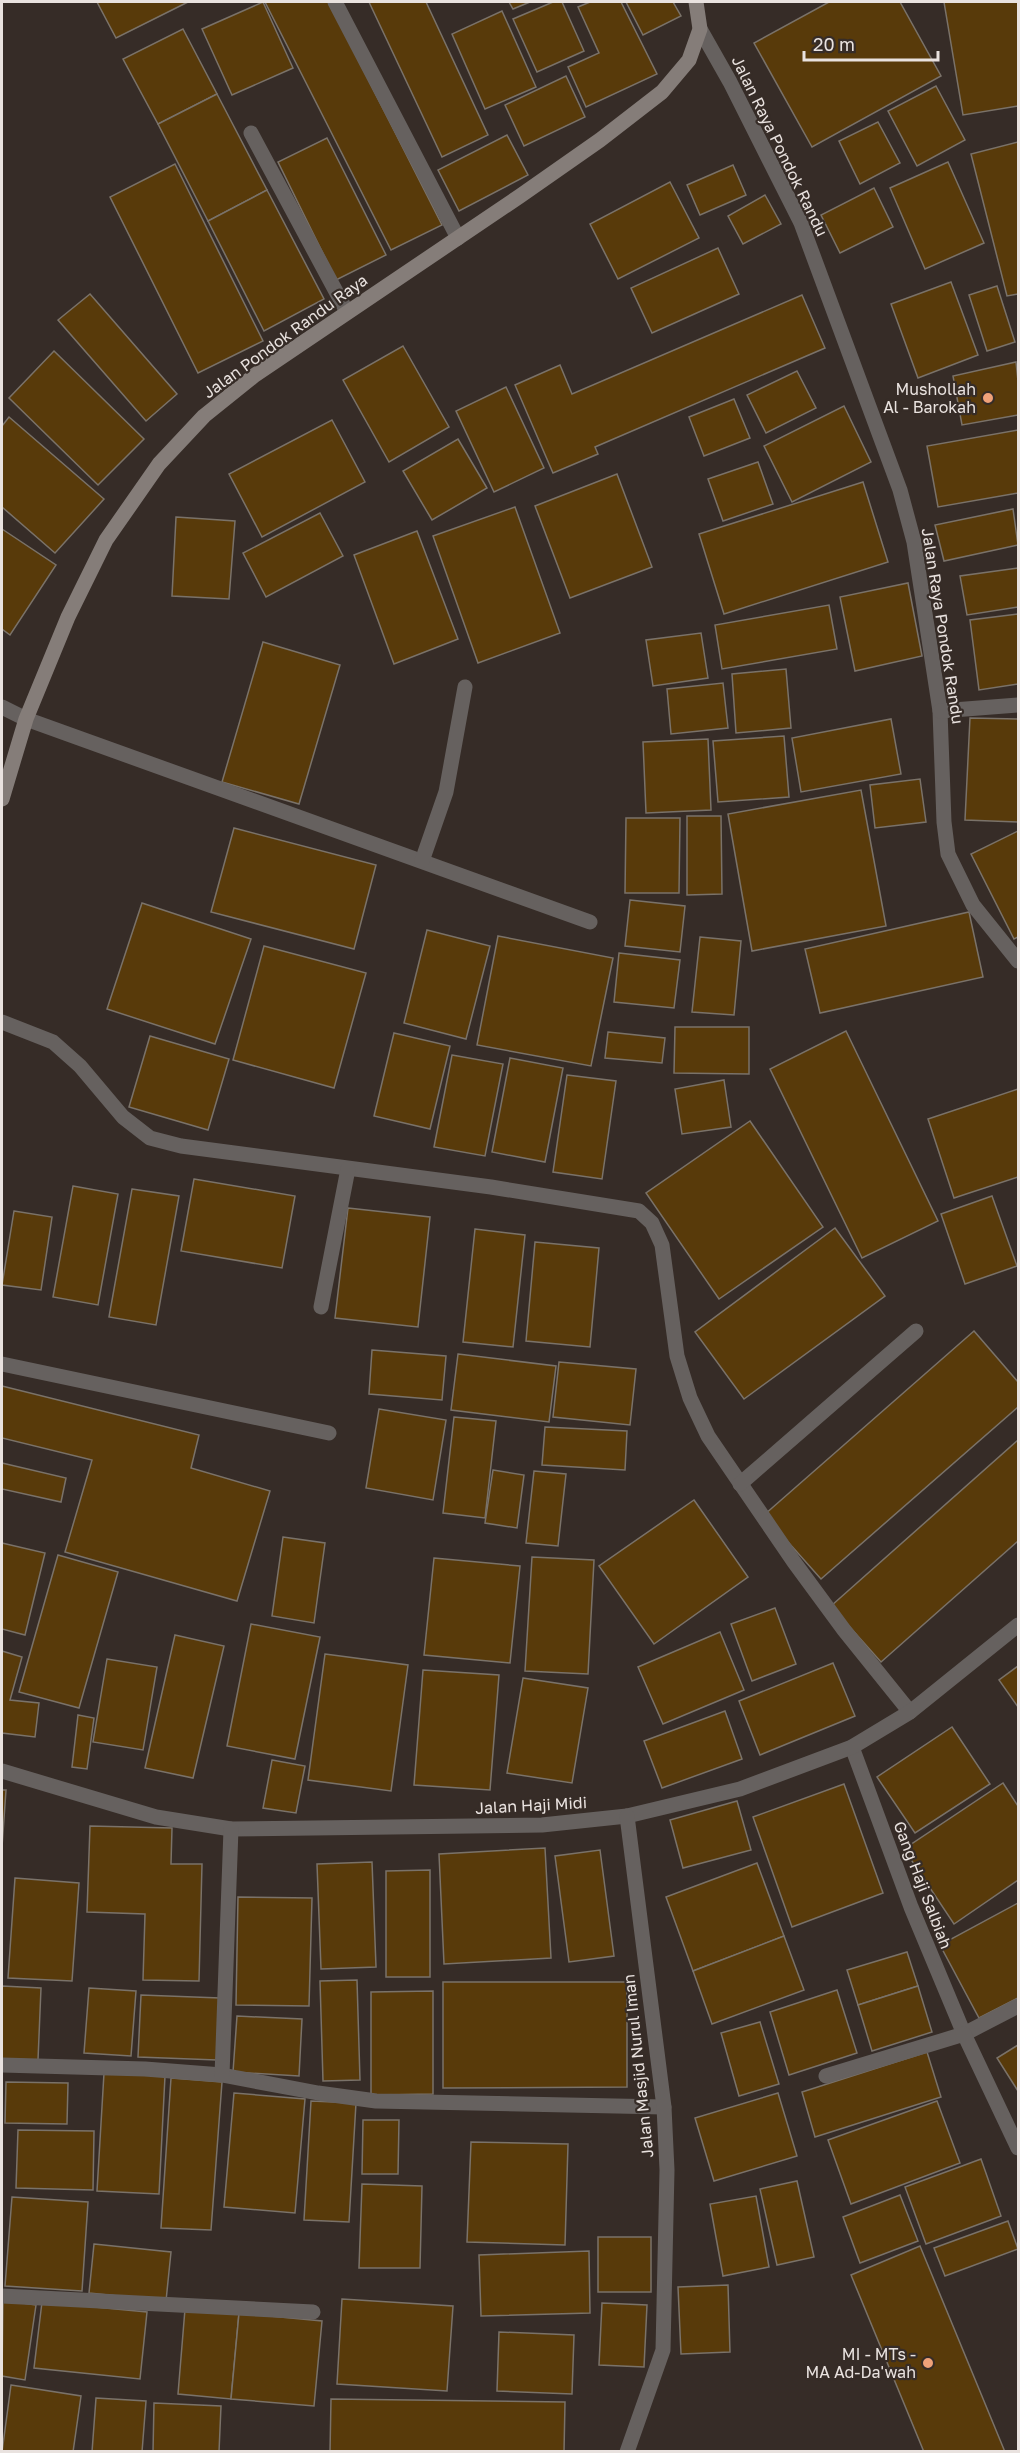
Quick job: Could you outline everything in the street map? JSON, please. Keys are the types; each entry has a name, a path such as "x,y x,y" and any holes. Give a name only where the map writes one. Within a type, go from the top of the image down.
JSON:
{"main road":[{"name":"Jalan Pondok Randu Raya","path":"2,799 26,719 68,617 106,540 159,464 204,416 255,375 600,140 662,92 689,60 700,29 696,2"}],"street":[{"path":"335,2 458,238"},
{"name":"Jalan Raya Pondok Randu","path":"700,29 730,82 801,223 900,490 914,542 940,711 944,822 948,854 973,905 1018,961"},
{"path":"251,133 347,312"},
{"path":"422,861 446,792 465,687"},
{"path":"940,711 1018,705"},
{"path":"2,707 26,719 590,922"},
{"path":"2,1022 53,1042 80,1066 123,1117 150,1138 181,1146 491,1186 639,1211 652,1223 662,1245 677,1356 690,1398 708,1436 844,1630 910,1712"},
{"path":"321,1307 348,1169"},
{"path":"740,1484 916,1331"},
{"path":"2,1364 329,1432"},
{"name":"Jalan Haji Midi","path":"2,1771 156,1817 231,1829 542,1825 627,1816 740,1789 852,1747 910,1712 1018,1625"},
{"name":"Gang Haji Salbiah","path":"852,1747 911,1907 964,2034 1018,2148"},
{"name":"Jalan Masjid Nurul Iman","path":"627,1816 664,2107 667,2170 663,2350 627,2451"},
{"path":"222,2074 231,1829"},
{"path":"826,2076 964,2034 1018,2006"},
{"path":"2,2065 145,2069 222,2074 318,2094 376,2101 664,2107"},
{"path":"2,2296 313,2312"}],"building":[{"path":"97,2 188,2 116,38"},
{"path":"263,2 293,68 232,95 202,29"},
{"path":"265,2 329,2 442,225 391,250"},
{"path":"369,2 426,2 488,135 442,157"},
{"path":"509,2 530,2 513,9"},
{"path":"553,2 562,2 584,51 537,72 513,19"},
{"path":"590,2 621,2 657,74 586,107 568,67 599,53 578,7"},
{"path":"626,2 673,2 681,16 643,35"},
{"path":"829,2 900,2 941,76 812,147 754,43"},
{"path":"944,2 1018,2 1018,106 963,115"},
{"path":"502,11 536,87 485,109 452,34"},
{"path":"183,29 217,94 158,124 123,59"},
{"path":"566,76 585,117 524,146 505,105"},
{"path":"936,86 965,140 917,166 888,111"},
{"path":"217,94 267,190 208,221 158,124"},
{"path":"878,122 900,163 860,184 839,141"},
{"path":"507,135 528,175 459,211 438,170"},
{"path":"327,138 386,255 336,280 278,162"},
{"path":"1018,142 1018,294 1007,296 971,154"},
{"path":"948,162 984,243 925,269 890,188"},
{"path":"175,164 263,341 198,373 110,197"},
{"path":"733,165 746,195 700,215 687,185"},
{"path":"670,182 699,238 618,279 590,224"},
{"path":"874,188 893,227 840,253 821,215"},
{"path":"267,190 324,299 264,331 208,221"},
{"path":"765,195 781,224 743,244 728,216"},
{"path":"718,248 739,294 652,333 631,288"},
{"path":"951,282 978,355 918,378 891,304"},
{"path":"997,286 1015,342 987,351 969,295"},
{"path":"90,294 177,394 146,421 58,320"},
{"path":"802,295 825,348 595,447 598,454 553,473 515,385 560,365 572,394"},
{"path":"403,346 449,427 389,462 343,380"},
{"path":"54,351 144,439 98,485 9,398"},
{"name":"Mushollah Al - Barokah","path":"1016,362 1018,415 962,425 953,376"},
{"path":"797,371 816,408 766,433 747,395"},
{"path":"506,387 544,468 494,492 456,411"},
{"path":"734,399 750,438 704,456 689,417"},
{"path":"844,406 871,462 792,502 764,446"},
{"path":"9,417 104,499 55,553 2,507 2,426"},
{"path":"332,420 365,482 262,537 229,474"},
{"path":"1018,430 1018,493 938,507 927,446"},
{"path":"458,439 487,488 432,520 403,471"},
{"path":"758,462 773,504 723,521 708,479"},
{"path":"617,474 652,567 570,598 535,506"},
{"path":"863,482 888,562 724,614 699,534"},
{"path":"515,507 560,633 478,663 433,536"},
{"path":"1013,509 1018,545 944,561 935,525"},
{"path":"320,513 343,556 266,597 243,553"},
{"path":"176,517 235,521 229,599 172,596"},
{"path":"2,529 56,565 10,635 2,629"},
{"path":"417,531 458,639 394,664 354,555"},
{"path":"1018,568 1018,607 967,615 960,576"},
{"path":"908,583 922,656 855,671 840,597"},
{"path":"829,605 837,649 722,669 715,625"},
{"path":"1018,614 1018,684 979,690 970,620"},
{"path":"701,633 708,678 653,686 646,640"},
{"path":"263,642 340,665 299,804 222,782"},
{"path":"786,669 791,728 736,733 732,674"},
{"path":"723,683 728,728 671,734 667,689"},
{"path":"970,718 1018,719 1018,822 965,820"},
{"path":"891,719 901,774 801,792 792,738"},
{"path":"784,736 789,797 718,802 713,741"},
{"path":"708,739 711,810 646,813 643,742"},
{"path":"920,779 926,822 875,828 870,785"},
{"path":"861,790 886,926 752,951 728,814"},
{"path":"687,816 721,816 722,894 687,895"},
{"path":"626,818 680,818 679,893 625,893"},
{"path":"234,828 376,865 354,949 211,912"},
{"path":"1018,831 1018,937 1014,939 971,854"},
{"path":"630,900 685,906 680,952 625,946"},
{"path":"142,903 251,939 215,1044 107,1009"},
{"path":"969,912 983,977 820,1013 805,949"},
{"path":"427,930 490,946 466,1039 404,1023"},
{"path":"498,936 613,958 591,1066 477,1045"},
{"path":"700,937 741,941 734,1015 692,1012"},
{"path":"264,946 366,973 334,1088 233,1060"},
{"path":"619,953 680,960 674,1008 614,1002"},
{"path":"675,1027 749,1027 749,1074 674,1073"},
{"path":"846,1031 938,1221 862,1258 770,1069"},
{"path":"608,1032 665,1038 662,1063 605,1058"},
{"path":"394,1033 450,1046 430,1129 374,1116"},
{"path":"150,1036 229,1059 208,1130 129,1107"},
{"path":"452,1055 503,1064 485,1156 434,1147"},
{"path":"510,1058 563,1068 545,1162 492,1152"},
{"path":"567,1075 616,1081 602,1179 553,1172"},
{"path":"724,1080 731,1127 682,1134 675,1089"},
{"path":"1018,1089 1018,1177 954,1198 928,1119"},
{"path":"750,1121 823,1227 719,1299 646,1193"},
{"path":"194,1179 295,1196 282,1268 181,1251"},
{"path":"73,1186 118,1194 98,1305 53,1297"},
{"path":"132,1189 179,1196 156,1325 109,1317"},
{"path":"992,1196 1017,1266 965,1284 941,1214"},
{"path":"348,1208 430,1217 418,1327 335,1318"},
{"path":"14,1211 52,1217 41,1290 2,1285"},
{"path":"835,1228 885,1296 744,1399 695,1332"},
{"path":"475,1229 525,1235 513,1347 463,1342"},
{"path":"535,1242 599,1248 590,1347 526,1341"},
{"path":"974,1331 1018,1382 1018,1407 821,1579 764,1515"},
{"path":"372,1350 446,1356 442,1400 369,1394"},
{"path":"458,1354 556,1366 549,1422 451,1410"},
{"path":"559,1362 636,1369 630,1425 553,1417"},
{"path":"2,1386 199,1435 191,1468 270,1491 237,1601 65,1552 92,1460 2,1438"},
{"path":"379,1409 446,1420 433,1500 366,1488"},
{"path":"454,1417 496,1421 485,1518 443,1513"},
{"path":"545,1427 627,1431 625,1470 542,1465"},
{"path":"1018,1440 1018,1541 881,1662 831,1606"},
{"path":"2,1463 66,1478 61,1502 2,1489"},
{"path":"493,1470 524,1475 517,1528 485,1523"},
{"path":"534,1471 566,1474 558,1546 526,1543"},
{"path":"694,1500 748,1577 654,1644 599,1566"},
{"path":"283,1537 325,1543 314,1623 272,1616"},
{"path":"2,1543 45,1553 25,1635 2,1629"},
{"path":"58,1555 118,1572 79,1708 19,1692"},
{"path":"532,1557 594,1560 588,1674 525,1671"},
{"path":"434,1558 520,1566 510,1663 424,1655"},
{"path":"775,1608 796,1664 752,1681 731,1624"},
{"path":"251,1624 320,1637 295,1759 227,1746"},
{"path":"720,1632 744,1690 663,1724 638,1667"},
{"path":"175,1635 224,1646 193,1778 145,1768"},
{"path":"2,1651 22,1657 10,1700 39,1703 35,1737 2,1733"},
{"path":"325,1654 408,1665 391,1791 308,1780"},
{"path":"107,1659 157,1667 143,1750 93,1742"},
{"path":"833,1663 855,1716 760,1755 739,1701"},
{"path":"1018,1666 1018,1707 999,1680"},
{"path":"423,1670 499,1675 490,1790 414,1785"},
{"path":"523,1678 588,1688 572,1783 507,1773"},
{"path":"725,1711 742,1759 662,1788 644,1741"},
{"path":"78,1715 94,1718 87,1769 72,1767"},
{"path":"952,1727 990,1784 915,1833 877,1777"},
{"path":"272,1760 305,1766 296,1813 263,1808"},
{"path":"1003,1783 1018,1806 1018,1880 954,1924 904,1849"},
{"path":"844,1784 883,1893 792,1927 753,1817"},
{"path":"2,1790 6,1790 2,1847"},
{"path":"737,1801 751,1850 683,1868 670,1820"},
{"path":"90,1826 172,1828 171,1864 202,1864 199,1981 143,1980 145,1914 87,1912"},
{"path":"545,1848 551,1958 444,1964 439,1854"},
{"path":"600,1850 614,1956 569,1962 555,1856"},
{"path":"372,1862 376,1967 321,1969 317,1864"},
{"path":"757,1863 784,1936 693,1971 666,1897"},
{"path":"430,1870 430,1977 386,1977 386,1871"},
{"path":"15,1878 79,1883 72,1981 8,1978"},
{"path":"238,1897 312,1898 309,2006 236,2005"},
{"path":"1018,1903 1018,1998 979,2018 940,1945"},
{"path":"784,1936 804,1990 712,2024 693,1971"},
{"path":"907,1952 918,1986 858,2005 847,1970"},
{"path":"357,1980 360,2080 323,2081 320,1981"},
{"path":"443,1982 627,1982 627,2087 443,2088"},
{"path":"2,1986 41,1988 38,2060 2,2059"},
{"path":"918,1986 932,2032 872,2051 858,2005"},
{"path":"89,1988 136,1991 131,2056 84,2053"},
{"path":"837,1990 857,2053 789,2075 770,2012"},
{"path":"433,1991 433,2094 371,2095 371,1992"},
{"path":"141,1995 220,1998 217,2060 138,2057"},
{"path":"237,2016 302,2019 299,2076 233,2072"},
{"path":"760,2022 779,2084 739,2096 721,2033"},
{"path":"1018,2045 1018,2091 997,2058"},
{"path":"927,2052 941,2097 815,2137 802,2092"},
{"path":"104,2073 165,2076 159,2194 97,2191"},
{"path":"171,2078 222,2082 211,2230 161,2228"},
{"path":"6,2082 68,2083 67,2124 5,2123"},
{"path":"234,2093 305,2099 295,2213 224,2207"},
{"path":"778,2093 797,2156 714,2181 695,2118"},
{"path":"311,2101 356,2103 349,2222 304,2220"},
{"path":"937,2101 960,2163 851,2204 828,2140"},
{"path":"363,2120 399,2120 398,2174 362,2174"},
{"path":"18,2130 94,2131 93,2190 16,2188"},
{"path":"471,2142 568,2144 565,2245 467,2242"},
{"path":"981,2159 1001,2216 926,2244 905,2187"},
{"path":"797,2181 814,2257 777,2265 760,2189"},
{"path":"362,2184 422,2186 420,2268 359,2268"},
{"path":"900,2195 918,2241 860,2263 843,2217"},
{"path":"756,2196 769,2267 723,2276 710,2204"},
{"path":"12,2197 88,2202 82,2291 5,2286"},
{"path":"1008,2221 1018,2249 945,2276 934,2248"},
{"path":"598,2237 651,2237 651,2292 598,2292"},
{"path":"94,2244 171,2252 166,2301 89,2293"},
{"name":"MI - MTs - MA Ad-Da'wah","path":"920,2246 1005,2452 924,2452 851,2275"},
{"path":"589,2251 590,2313 481,2316 479,2255"},
{"path":"728,2285 730,2352 681,2354 678,2287"},
{"path":"342,2299 453,2306 447,2391 337,2384"},
{"path":"3,2300 36,2305 25,2380 2,2376"},
{"path":"42,2302 147,2312 140,2379 34,2368"},
{"path":"602,2303 647,2305 644,2367 599,2365"},
{"path":"185,2309 239,2313 231,2399 178,2394"},
{"path":"239,2313 322,2321 314,2406 231,2399"},
{"path":"499,2332 574,2335 572,2394 497,2391"},
{"path":"11,2385 81,2396 73,2452 2,2452"},
{"path":"96,2398 146,2401 142,2452 92,2452"},
{"path":"331,2399 565,2402 564,2452 330,2452"},
{"path":"154,2403 221,2406 219,2452 153,2452"}],"place":[{"name":"Mushollah Al - Barokah","path":"988,398"},
{"name":"MI - MTs - MA Ad-Da'wah","path":"928,2363"}]}
